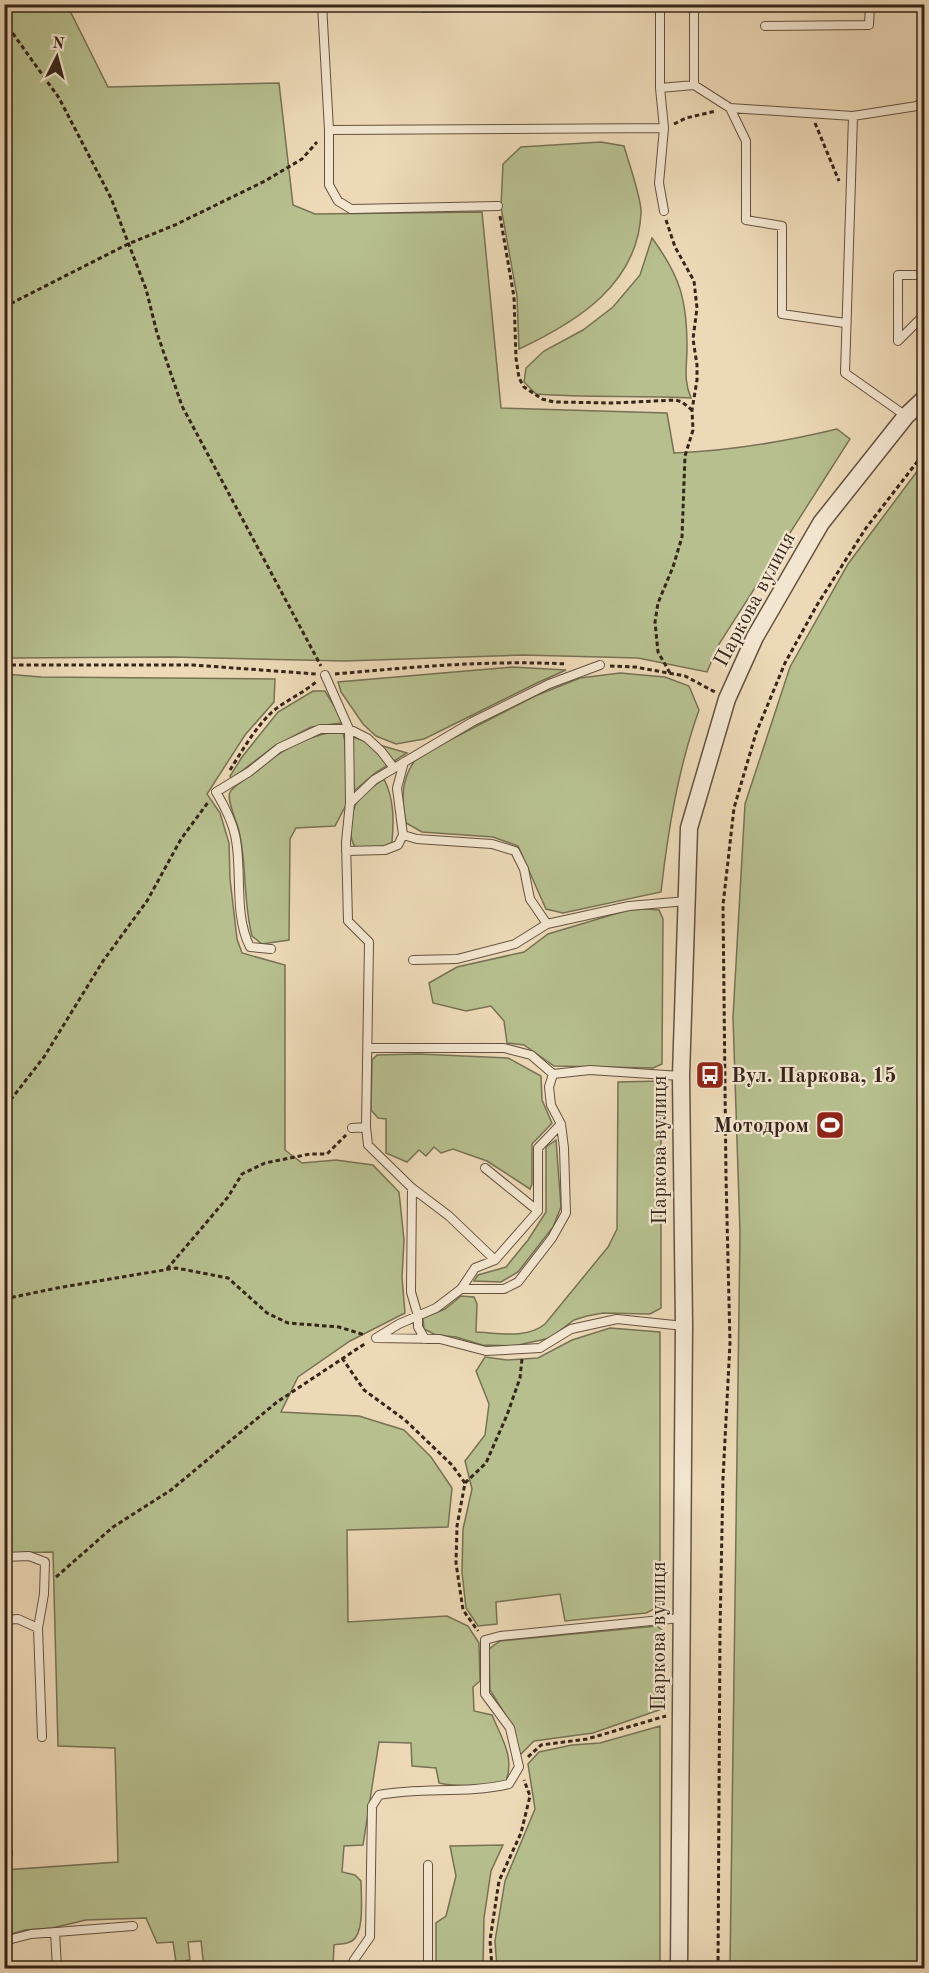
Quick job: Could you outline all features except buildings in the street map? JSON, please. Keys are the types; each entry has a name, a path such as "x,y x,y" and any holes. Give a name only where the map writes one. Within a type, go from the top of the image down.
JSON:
{"street":[{"name":"Паркова вулиця","path":"679,1968 684,1326 681,1076 689,828 727,699 755,637 821,523 906,416 924,399"}],"lane":[{"path":"322,4 329,130 328,185 338,201 351,209 498,206"},
{"path":"660,4 660,88 664,128 659,183 664,211"},
{"path":"694,4 694,85"},
{"path":"765,26 869,24 870,4"},
{"path":"660,88 694,85 730,108 852,116 917,106 924,100"},
{"path":"730,108 746,141 746,219 782,226 783,314 845,323"},
{"path":"852,116 845,373 906,416"},
{"path":"329,130 664,128"},
{"path":"924,275 898,275 898,341 924,315"},
{"path":"350,803 374,780 472,722 549,684 600,665"},
{"path":"325,675 349,729 350,803 346,851 348,921 369,942 366,1127 368,1145 412,1188 449,1216 495,1260"},
{"path":"271,950 250,947 242,932 236,838 229,814 216,792 249,772 279,748 320,729 349,729 368,738 394,768"},
{"path":"346,851 385,850 398,845 403,835 397,788 404,762"},
{"path":"403,835 417,839 492,844 515,850 524,869 530,899 547,924"},
{"path":"413,960 458,959 515,944 547,924 629,906 687,902"},
{"path":"369,1048 504,1048 531,1055 553,1074 590,1070 681,1076"},
{"path":"461,1289 504,1289 518,1282 552,1238 566,1213 561,1124 551,1105 549,1087 553,1074"},
{"path":"376,1338 399,1324 435,1308 461,1289 475,1268 495,1260 538,1211 538,1148 561,1124"},
{"path":"352,1128 366,1127"},
{"path":"484,1168 538,1211"},
{"path":"412,1188 411,1293 418,1316 418,1327 425,1339"},
{"path":"376,1338 440,1339 486,1351 540,1348 571,1329 617,1319 684,1326"},
{"path":"4,1557 29,1557 45,1562 38,1628 42,1737"},
{"path":"351,1968 370,1937 372,1806 379,1795 403,1790 489,1789 509,1784 519,1767 510,1728 485,1694 484,1640 500,1636 681,1618"},
{"path":"4,1620 18,1619 38,1628"},
{"path":"428,1865 428,1968"},
{"path":"4,1941 31,1934 133,1926"},
{"path":"55,1932 57,1968"}],"path":[{"path":"4,21 59,98 111,198 146,289 157,333 182,406 325,675"},
{"path":"664,128 686,118 730,108"},
{"path":"811,113 849,204"},
{"path":"4,307 128,244 175,225 265,181 302,159 329,130"},
{"path":"498,206 514,297 516,358 519,378 524,387 543,399 554,402 613,404 676,400 692,410"},
{"path":"664,211 675,247 693,280 697,308 693,339 697,372 692,410 693,430 685,456 682,537 658,603 655,622 658,652 670,673"},
{"path":"718,1968 720,1630 723,1479 730,1343 723,905 734,807 756,733 785,663 817,605 866,528 924,453"},
{"path":"4,665 194,665 325,675 433,665 525,662 568,664"},
{"path":"600,665 635,667 685,676 727,699"},
{"path":"4,1104 12,1098 44,1057 103,961 147,901 182,839 216,792 247,743 273,711 325,675"},
{"path":"166,1270 228,1197 242,1174 265,1163 310,1154 327,1154 352,1128"},
{"path":"4,1299 176,1268 228,1278 267,1314 288,1323 339,1327 376,1338"},
{"path":"44,1584 113,1527 171,1490 277,1402 376,1338"},
{"path":"484,1640 463,1610 456,1563 457,1526 465,1483 486,1462 507,1415 520,1378 523,1349"},
{"path":"342,1358 364,1389 405,1420 452,1464 465,1483"},
{"path":"492,1968 490,1940 499,1881 520,1833 530,1796 519,1767 541,1745 587,1739 680,1713"}],"green space":[{"path":"422,4 489,5 475,11 422,12"},
{"path":"4,5 67,5 108,87 279,83 293,205 315,214 482,212 501,408 667,413 674,453 756,445 837,429 850,439 719,644 707,672 638,658 523,655 345,661 172,657 5,658"},
{"path":"601,142 624,146 641,207 637,238 629,260 601,298 562,326 519,349 517,296 501,207 503,164 521,147"},
{"path":"652,238 669,264 680,289 687,330 686,379 691,398 536,394 524,382 526,368 544,351 583,330 613,307 640,275"},
{"name":"Мотодром","path":"924,462 924,1968 730,1968 740,1233 733,1017 745,804 790,667 848,564"},
{"path":"512,667 566,670 424,739 396,744 376,736 363,724 341,692 338,682"},
{"path":"620,673 665,677 689,686 699,710 685,755 675,800 661,892 563,913 546,909 518,846 493,837 422,832 406,823 403,805 405,781 417,757 535,696 580,678"},
{"path":"5,674 41,677 275,679 274,702 245,735 207,794 220,813 229,843 230,879 237,939 242,953 285,965 285,1150 302,1163 336,1160 373,1165 399,1192 404,1240 402,1277 405,1313 350,1341 298,1377 281,1412 359,1416 404,1430 431,1457 452,1488 448,1527 347,1530 348,1622 447,1616 468,1626 479,1643 480,1681 473,1687 474,1711 492,1715 506,1747 509,1764 506,1781 499,1783 463,1786 439,1783 436,1768 412,1766 411,1743 379,1742 363,1845 344,1846 342,1872 355,1875 361,1881 361,1922 356,1937 352,1941 334,1945 333,1968 204,1968 201,1941 188,1942 190,1960 176,1962 173,1942 157,1943 146,1918 86,1920 52,1928 25,1930 5,1936 4,1870 118,1862 115,1748 58,1746 53,1552 5,1553"},
{"path":"313,691 325,691 342,719 341,723 311,727 275,746 231,779 230,776 242,757 278,712"},
{"path":"328,733 343,733 347,803 335,826 296,828 290,839 289,940 262,944 252,936 249,923 239,831 229,795 235,787 283,751 305,740"},
{"path":"352,737 407,753 375,773 354,791"},
{"path":"384,779 390,794 392,809 392,842 386,846 356,848 351,832 353,811 359,799"},
{"path":"628,910 659,910 663,919 662,1064 653,1068 554,1066 524,1045 507,1043 504,1021 491,1006 466,1011 433,1003 429,983 457,967 524,952 548,934"},
{"path":"419,1054 508,1058 541,1076 542,1100 552,1123 532,1144 530,1189 487,1161 453,1149 441,1153 434,1147 426,1156 419,1150 407,1162 386,1153 386,1119 378,1118 371,1110 372,1060 377,1055"},
{"path":"661,1081 661,1308 650,1314 603,1313 587,1316 574,1320 550,1338 514,1346 482,1345 456,1337 436,1335 424,1329 423,1318 445,1309 461,1296 474,1297 477,1304 476,1332 503,1334 530,1332 545,1324 608,1247 617,1229 618,1082"},
{"path":"556,1140 561,1207 553,1227 518,1272 501,1282 474,1281 478,1275 506,1267 528,1240 546,1212 546,1147"},
{"path":"610,1328 660,1332 660,1606 646,1613 565,1621 560,1594 496,1602 497,1624 478,1626 466,1608 462,1572 463,1529 472,1489 465,1461 485,1435 489,1404 476,1371 485,1357 507,1360 538,1358 572,1340"},
{"path":"657,1626 662,1630 662,1709 593,1733 534,1741 520,1755 514,1729 490,1690 489,1649 500,1641"},
{"path":"660,1726 660,1968 497,1968 495,1941 505,1881 535,1809 528,1764 539,1752 572,1745 600,1743"},
{"path":"503,1845 491,1871 484,1918 483,1968 436,1968 436,1923 446,1916 456,1876 450,1846"}],"place":[{"name":"Вул. Паркова, 15","path":"710,1075"},
{"name":"Мотодром","path":"830,1125"}]}
